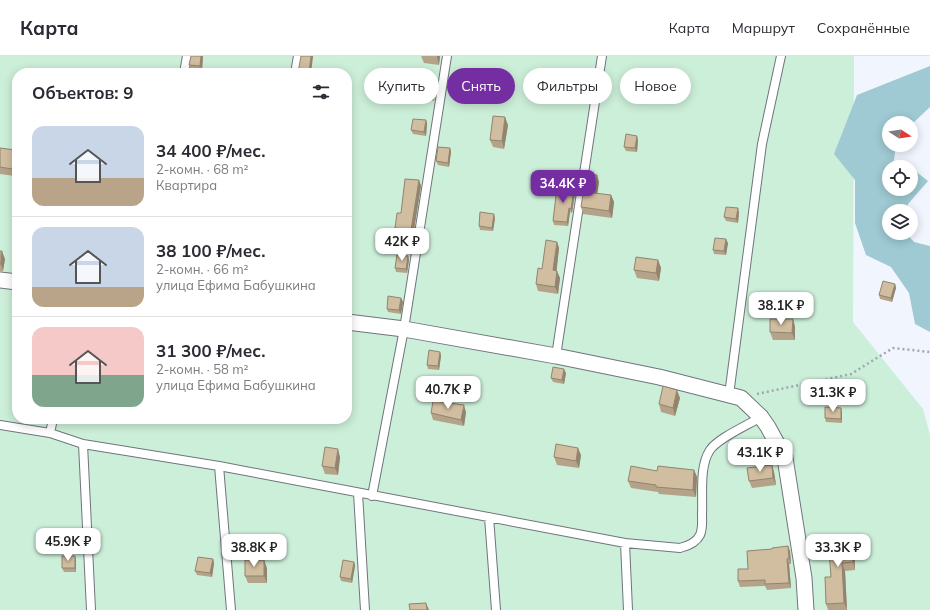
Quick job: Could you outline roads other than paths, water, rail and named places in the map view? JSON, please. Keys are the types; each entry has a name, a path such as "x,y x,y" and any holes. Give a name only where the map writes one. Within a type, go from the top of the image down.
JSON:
{"street":[{"path":"0,280 12,281"},
{"path":"352,323 404,329 556,356 659,377 735,396 761,417 768,426 784,458 804,578 806,610"}],"lane":[{"path":"185,68 187,56"},
{"path":"296,68 298,56"},
{"path":"372,496 404,329 447,56"},
{"path":"556,356 602,56"},
{"path":"735,396 762,144 781,56"},
{"path":"0,425 50,433 83,444 219,466 372,496 625,542 680,548 688,546 700,535 702,525 703,468 710,449 716,443 761,417"},
{"path":"50,433 52,424"},
{"path":"83,444 91,610"},
{"path":"219,466 232,610"},
{"path":"358,493 365,610"},
{"path":"489,517 496,610"},
{"path":"625,542 628,610"}],"water":[{"path":"930,66 930,107 918,118 918,116 882,116 882,152 895,152 894,160 882,160 882,196 915,196 908,204 882,204 882,240 912,240 914,242 930,246 930,332 915,324 909,293 891,267 866,255 855,223 855,180 834,154 857,95"},
{"path":"918,173 928,181 918,192"}]}
